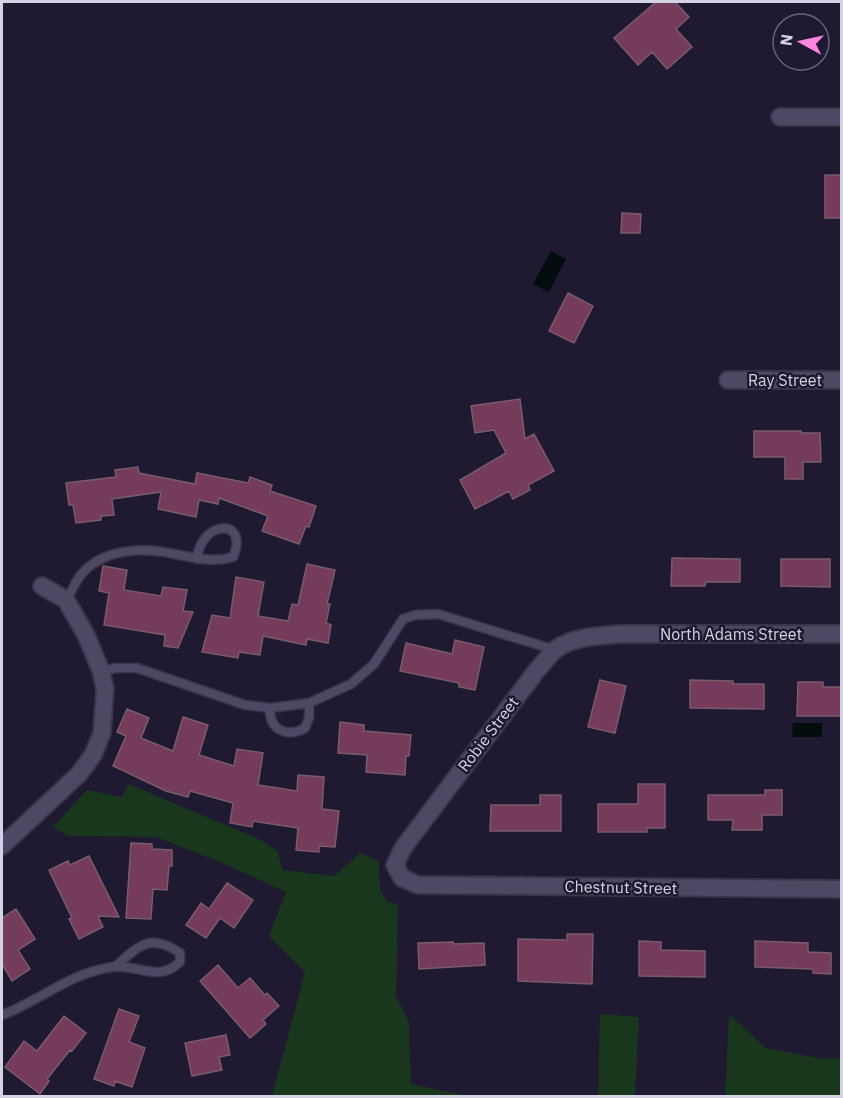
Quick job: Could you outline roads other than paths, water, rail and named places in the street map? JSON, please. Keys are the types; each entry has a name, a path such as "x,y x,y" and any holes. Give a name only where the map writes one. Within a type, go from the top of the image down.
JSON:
{"street":[{"path":"780,117 842,117"},
{"name":"Ray Street","path":"728,380 842,381"},
{"path":"2,846 79,774 93,755 102,733 105,689 101,671 86,635 66,600 42,586"},
{"name":"North Adams Street","path":"620,634 842,634"},
{"name":"Robie Street","path":"402,878 395,865 403,848 537,670 555,650 573,640 620,634"},
{"name":"Chestnut Street","path":"402,878 418,885 842,889"}],"lane":[{"path":"66,600 81,575 99,560 121,552 145,550 197,559 219,561 233,557 238,539 232,531 217,528 206,535 198,549 197,559"},
{"path":"101,671 137,668 245,705 270,708 309,703 351,684 374,664 403,619 415,615 438,614 555,650"},
{"path":"270,708 270,718 274,726 283,731 296,733 305,728 309,718 309,703"},
{"path":"2,1015 89,971 116,966 157,973 171,970 180,962 180,952 166,943 152,942 137,948 116,966"}]}
